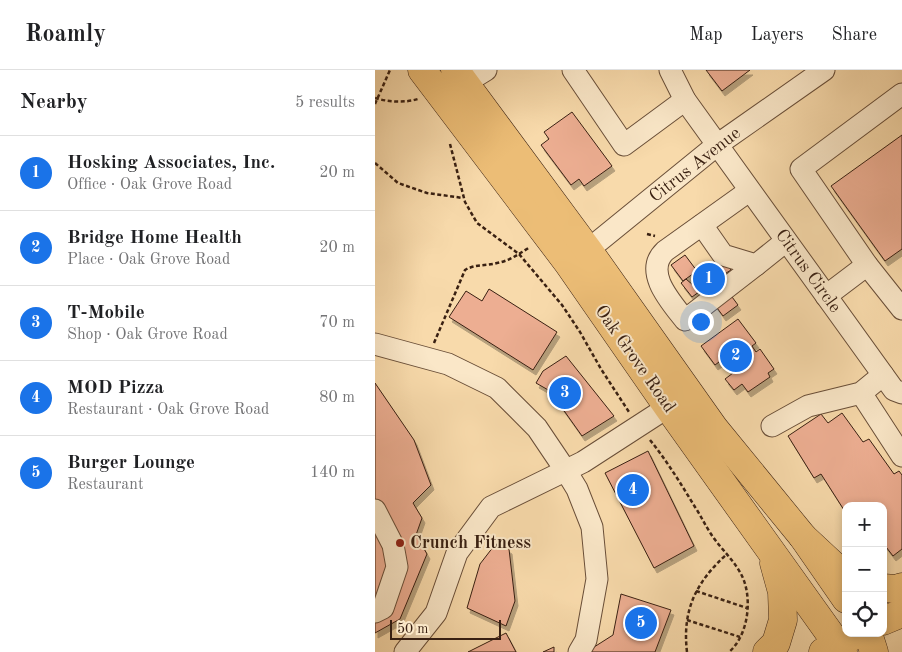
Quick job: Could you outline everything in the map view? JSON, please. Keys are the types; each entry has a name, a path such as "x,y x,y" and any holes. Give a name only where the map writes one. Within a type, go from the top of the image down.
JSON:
{"main road":[{"name":"Oak Grove Road","path":"422,70 578,256 803,537 842,593"},
{"name":"Oak Grove Road","path":"469,74 668,407 770,550 841,645"},
{"path":"803,537 842,573"},
{"path":"767,652 776,643 783,620 782,592 770,550"},
{"path":"887,588 902,587"},
{"path":"887,619 902,613"},
{"path":"869,637 875,652"}],"street":[{"path":"573,70 624,145 685,100"},
{"name":"Citrus Circle","path":"670,70 685,100 749,191 894,390 902,393"},
{"name":"Citrus Avenue","path":"578,256 717,145 824,70"},
{"path":"902,94 801,170 867,265 902,309"},
{"path":"749,191 660,256 657,264 657,276 676,308 685,320 786,241"},
{"path":"703,225 723,255 756,265"},
{"path":"826,296 867,265"},
{"path":"375,344 448,364 497,388 537,428 566,471 577,488 592,527 597,579 586,640 579,652"},
{"path":"772,426 808,406 861,393 883,375"},
{"path":"861,393 902,456"},
{"path":"405,652 436,613 457,553 491,507 583,462 668,407"},
{"path":"375,510 393,545 397,567 383,608 375,612"}],"path":[{"path":"375,104 376,98 390,70"},
{"path":"376,98 399,101 424,97"},
{"path":"450,144 463,198 477,223 519,254 562,304 630,413"},
{"path":"375,163 398,183 427,193 463,198"},
{"path":"428,359 465,270 470,267 505,261 532,246"},
{"path":"649,439 663,456 711,534 742,575 747,595 745,625 741,637 729,652"},
{"path":"687,652 685,639 687,620 696,591 704,577 727,554"},
{"path":"696,591 747,608"},
{"path":"687,620 741,637"}],"building":[{"path":"706,70 750,70 722,91"},
{"path":"572,112 612,166 584,186 579,179 571,185 541,145 549,139 544,132"},
{"path":"902,135 902,249 885,261 831,186"},
{"path":"685,255 697,271 683,281 671,265"},
{"path":"724,261 731,270 692,297 681,283 686,279 693,285"},
{"path":"718,278 738,305 723,316 703,289"},
{"path":"489,289 557,332 533,370 449,317 466,291 482,301"},
{"path":"738,319 756,343 752,346 756,352 760,349 774,369 768,373 770,377 748,392 742,384 734,390 725,379 733,373 723,359 715,365 701,346"},
{"path":"566,356 614,416 582,436 550,391 536,383 543,371"},
{"path":"375,383 414,440 431,485 413,503 422,518 416,535 427,554 400,619 375,633"},
{"path":"842,413 863,442 869,439 894,474 899,471 902,475 902,549 893,556 887,548 887,502 842,502 842,507 821,474 814,478 788,436 821,414 828,423"},
{"path":"648,451 694,546 654,568 605,473"},
{"path":"497,542 509,549 515,601 506,626 467,608 480,564"},
{"path":"621,594 671,610 655,652 592,652 591,649 613,635"},
{"path":"506,633 516,652 468,652"},
{"path":"554,647 554,652 543,652"}],"place":[{"name":"Hosking Associates, Inc.","path":"709,279"},
{"name":"Bridge Home Health","path":"736,356"},
{"name":"T-Mobile","path":"565,393"},
{"name":"MOD Pizza","path":"633,490"},
{"name":"Crunch Fitness","path":"400,543"},
{"name":"Burger Lounge","path":"641,623"}]}
